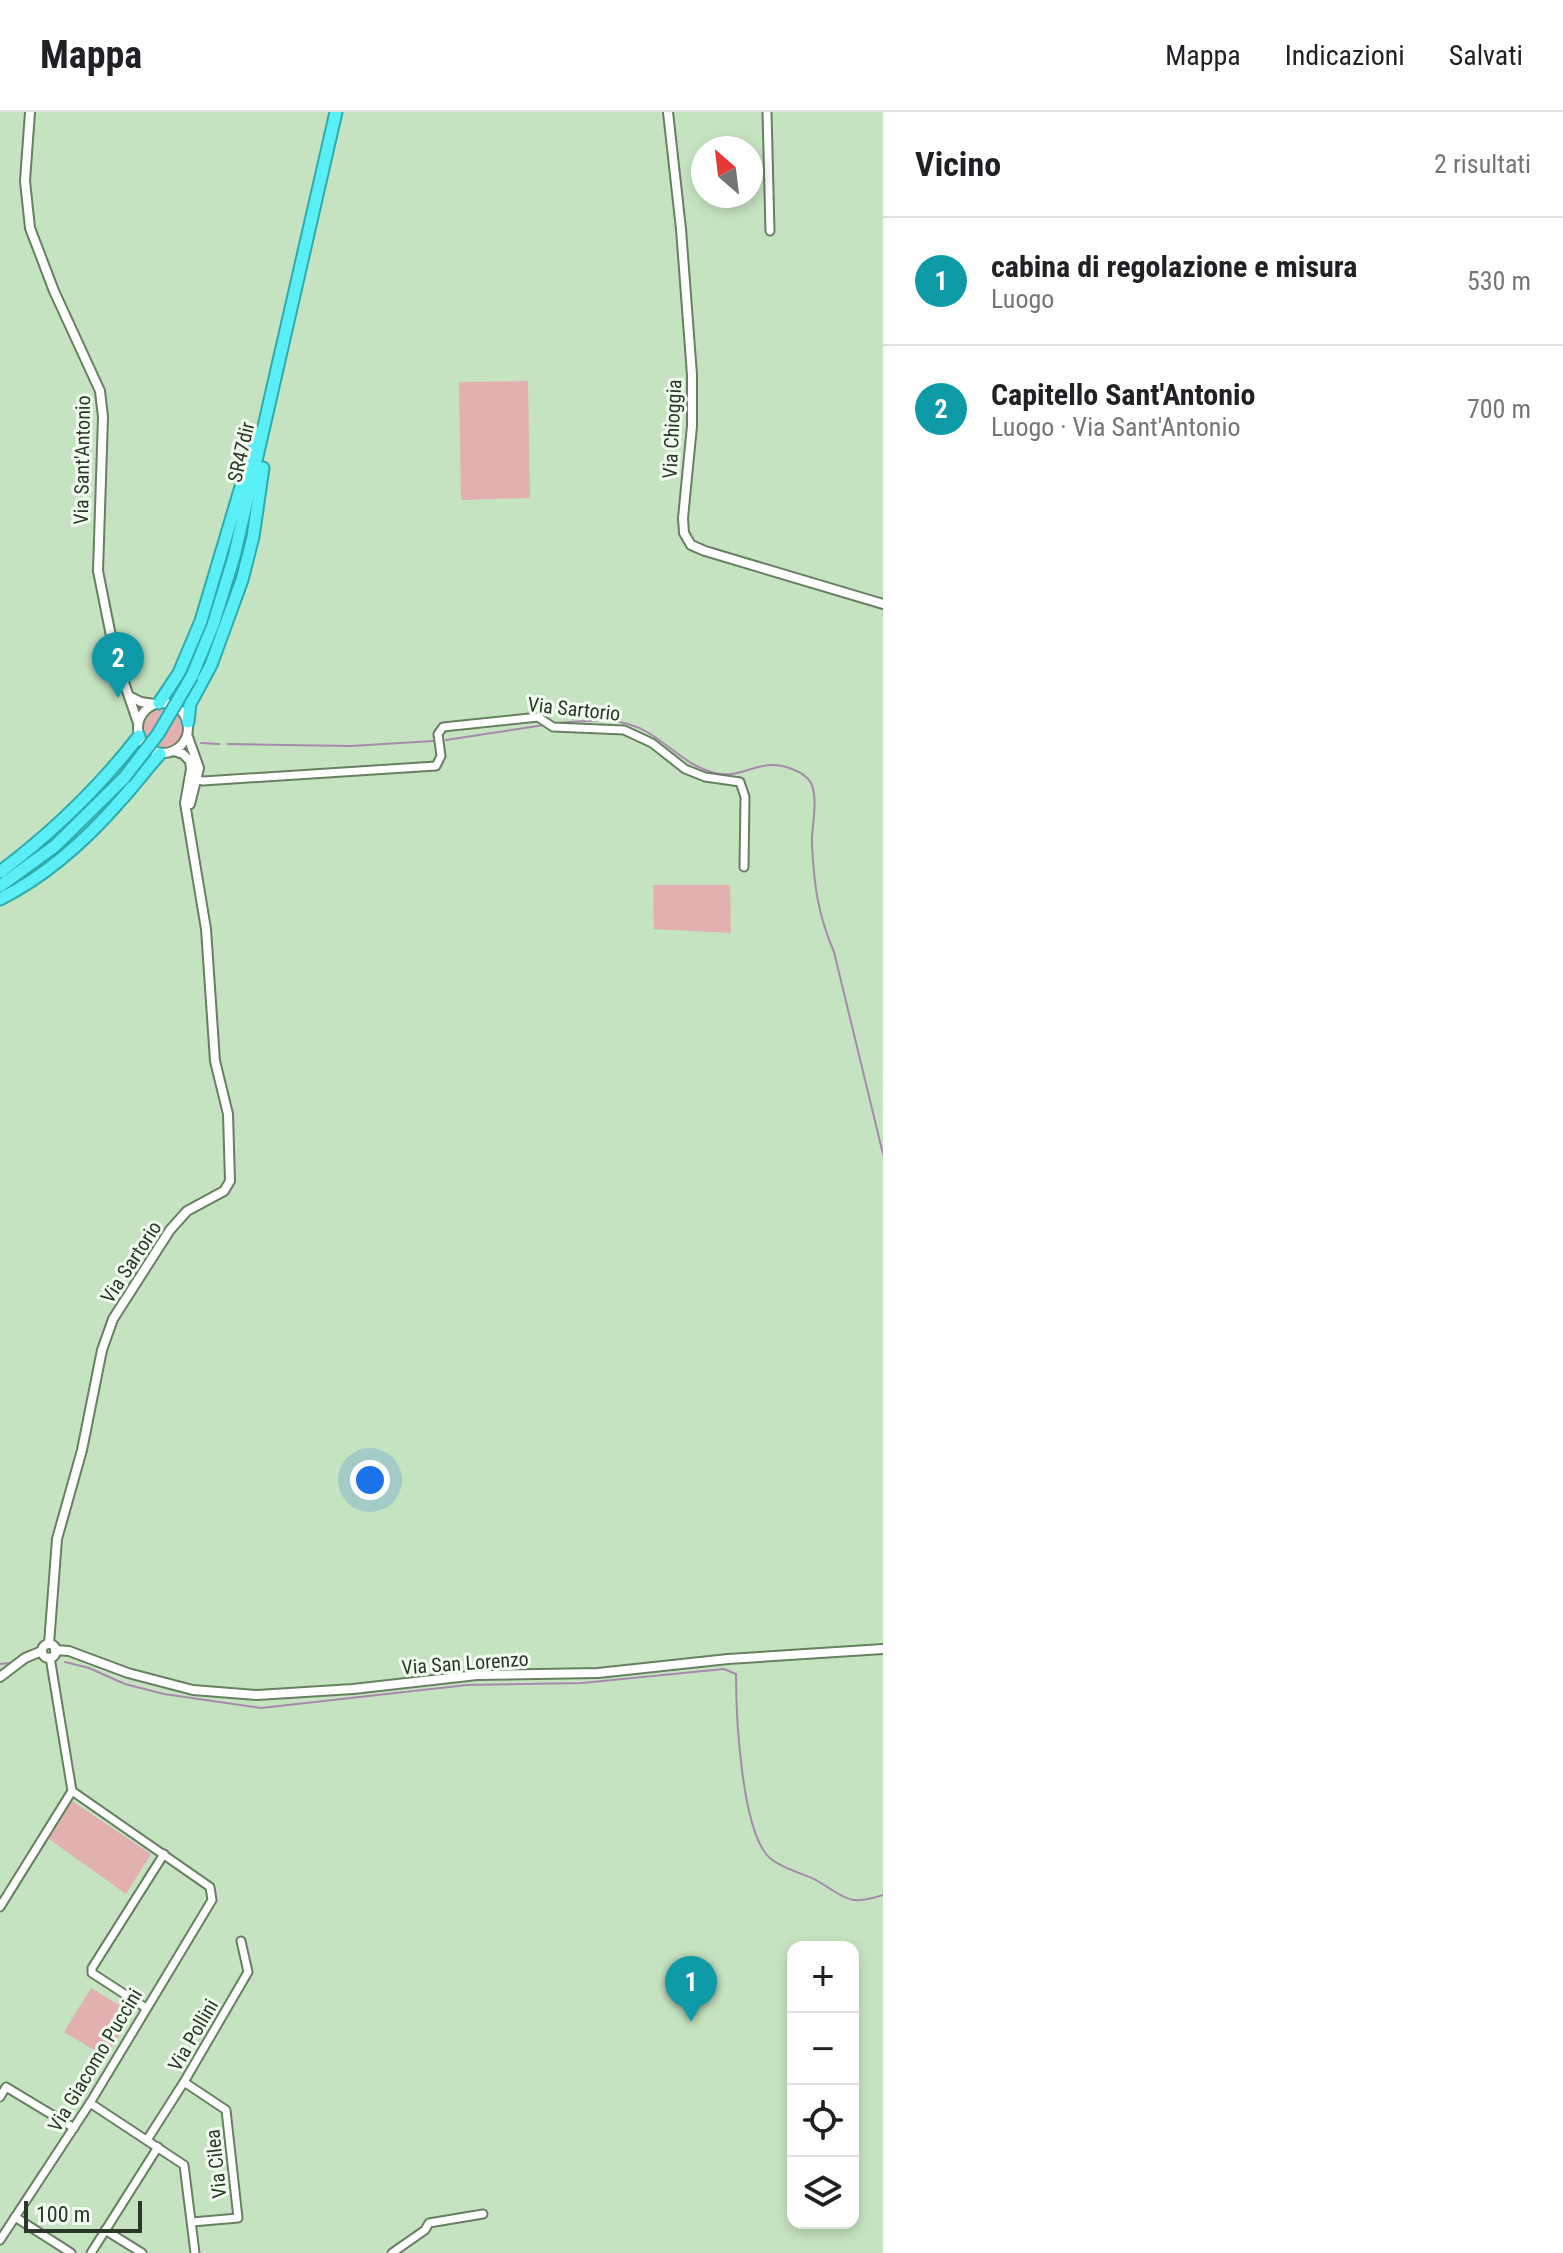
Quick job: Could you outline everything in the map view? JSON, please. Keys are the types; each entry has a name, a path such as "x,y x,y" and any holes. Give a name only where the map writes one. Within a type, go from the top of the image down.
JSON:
{"highway":[{"name":"SR47dir","path":"0,886 55,846 124,778 158,734 192,676 223,598 253,480 336,112"},
{"path":"157,704 179,673 201,621 273,387"},
{"path":"188,728 190,704 222,639 247,560 256,517 273,387"},
{"path":"0,872 47,836 85,800 139,736"},
{"path":"0,899 33,881 72,849 118,804 160,754"}],"street":[{"name":"Via Sant'Antonio","path":"30,112 25,181 30,228 54,291 100,391 103,417 98,571 115,656 138,723 139,736"},
{"name":"Via Chioggia","path":"668,112 692,375 692,426 684,533 691,545 705,551 883,604"},
{"path":"767,112 770,231"},
{"path":"128,695 141,702 174,705 185,715 189,743 199,768 194,779"},
{"path":"138,723 144,712 157,704"},
{"name":"Via Sartorio","path":"49,1650 57,1539 82,1450 102,1350 113,1319 170,1230 199,1202 224,1191 230,1181 228,1114 215,1061 206,929 187,817 194,779 436,766 441,756 438,734 443,727 538,717 553,727 624,730 652,743 669,758 696,774 740,782 745,797 744,867"},
{"path":"139,736 147,748 160,754 174,751 183,744 188,728"},
{"path":"174,751 190,761 194,779"},
{"name":"Via San Lorenzo","path":"49,1650 69,1651 128,1673 193,1690 257,1695 353,1689 477,1675 598,1673 728,1659 883,1649"},
{"path":"0,1677 26,1657 49,1650 72,1791 0,1907"},
{"path":"72,1791 164,1854 92,1968 92,1973 146,2008"},
{"name":"Via Giacomo Puccini","path":"0,2240 90,2103 212,1900 210,1887 164,1854"},
{"name":"Via Pollini","path":"147,2140 248,1972 241,1941"},
{"name":"Via Cilea","path":"184,2082 226,2110 238,2218 192,2222"},
{"path":"0,2097 6,2087 74,2128"},
{"name":"Via Cilea","path":"90,2103 184,2165 195,2253"},
{"path":"91,2253 158,2147"},
{"path":"392,2253 425,2230 429,2223 483,2214"},
{"path":"15,2217 71,2253"},
{"path":"105,2230 142,2253"}],"shaded area":[{"path":"528,381 530,498 461,500 459,382"},
{"path":"163,709 176,715 182,728 176,741 163,747 150,741 144,728 150,715"},
{"path":"653,885 730,885 731,933 654,929"},
{"path":"72,1801 151,1854 126,1894 49,1839"},
{"path":"91,1988 132,2013 106,2057 64,2032"}],"waterway":[{"path":"557,723 603,720 625,723 647,732 705,770 735,774 761,766 780,766 798,771 809,781 814,798 812,845 818,900 834,952 883,1154"},
{"path":"446,740 544,725"},
{"path":"228,744 351,746 433,741"},
{"path":"201,743 219,744"},
{"path":"65,1662 89,1668 125,1684 164,1694 261,1708 467,1685 582,1683 724,1669 736,1674 742,1772 753,1825 761,1846 771,1859 847,1898 862,1900 883,1895"},
{"path":"0,1664 11,1663"}],"place":[{"name":"Capitello Sant'Antonio","path":"118,698"},
{"name":"cabina di regolazione e misura","path":"691,2022"}]}
